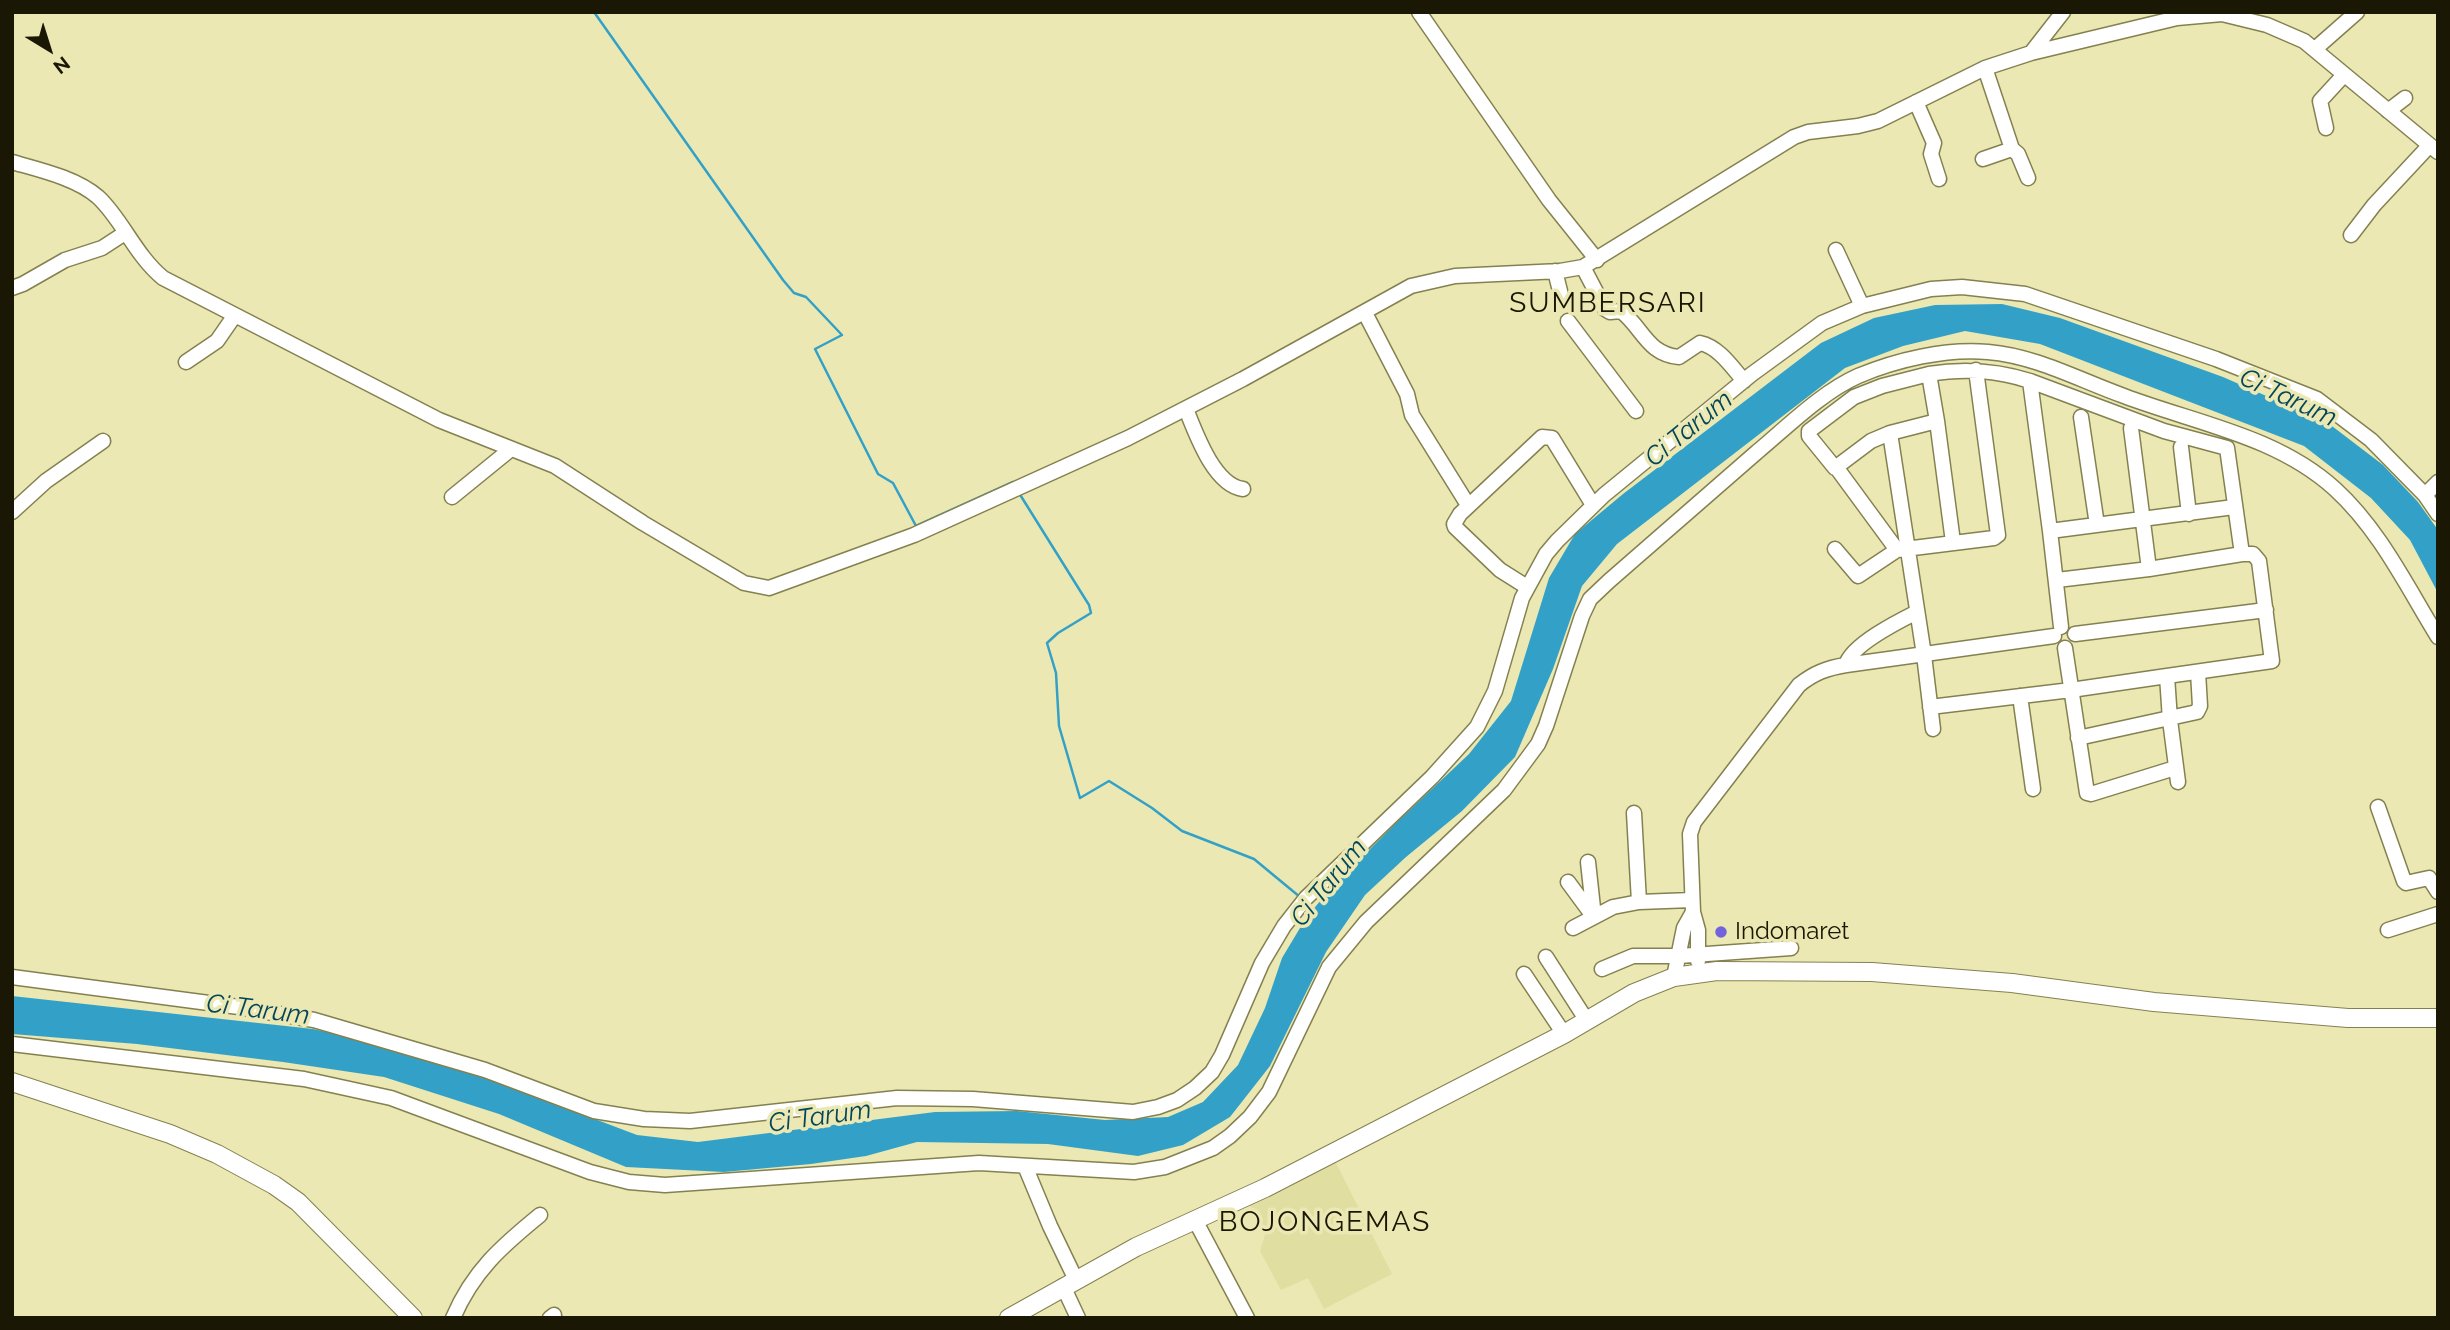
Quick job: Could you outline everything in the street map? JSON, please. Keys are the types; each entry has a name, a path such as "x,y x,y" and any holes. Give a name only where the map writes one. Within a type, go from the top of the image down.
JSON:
{"main road":[{"path":"1009,1318 1136,1247 1265,1188 1564,1034 1646,986 1674,977 1738,971 1872,972 2012,983 2168,1004 2348,1018 2438,1018"},
{"path":"12,1082 170,1134 217,1154 274,1185 298,1202 413,1318"}],"street":[{"path":"1419,12 1549,200 1597,260"},
{"path":"2031,53 2063,12"},
{"path":"2315,49 2357,12"},
{"path":"12,162 85,187 100,199 153,270 163,278 439,420 555,466 643,523 744,583 769,588 914,535 1128,438 1411,286 1455,276 1583,267 1794,137 1808,132 1878,121 1985,68 2031,53 2177,18 2216,13 2267,25 2304,41 2435,150 2374,205 2351,235"},
{"path":"1985,68 2012,149 2018,154 2028,178"},
{"path":"2326,128 2320,102 2343,75"},
{"path":"2388,111 2405,98"},
{"path":"1916,102 1934,144 1931,154 1939,179"},
{"path":"1983,159 2012,149"},
{"path":"12,288 65,260 102,248 125,233"},
{"path":"1836,250 1862,306"},
{"path":"1583,267 1605,309 1610,312 1621,311 1628,316 1657,351 1679,357 1700,343 1706,344 1744,381"},
{"path":"1555,271 1561,295"},
{"path":"12,977 239,1007 314,1020 485,1070 594,1111 644,1119 690,1121 897,1098 973,1099 1133,1112 1177,1100 1212,1072 1262,963 1284,926 1306,898 1432,777 1477,727 1496,691 1527,587 1546,554 1572,524 1744,381 1822,323 1862,306 1931,289 1962,287 2025,294 2229,364 2317,399 2371,440 2425,495 2437,513"},
{"path":"1365,313 1407,394 1412,415 1468,505"},
{"path":"186,362 217,341 235,315"},
{"path":"1568,321 1636,411"},
{"path":"12,1044 304,1079 391,1098 566,1164 629,1182 678,1185 979,1163 1107,1172 1149,1171 1213,1148 1230,1136 1269,1092 1329,967 1346,945 1366,922 1504,790 1531,755 1546,726 1590,599 1785,429 1834,390 1872,371 1912,360 1961,352 1989,352 2020,358 2174,415 2235,432 2273,448 2334,488 2361,515 2438,637"},
{"path":"1835,550 1858,576 1903,549 1994,538 1998,535 1976,370"},
{"path":"1903,549 1836,467 1831,466 1809,436 1809,431 1854,397 1882,386 1929,374 1976,370 2008,374 2164,431 2225,447 2228,451 2242,554"},
{"path":"1929,374 1953,542"},
{"path":"2030,381 2057,580 2058,646 2066,648 2072,645 2076,634"},
{"path":"1186,409 1212,465 1224,480 1243,489"},
{"path":"2081,416 2097,526"},
{"path":"1836,467 1871,441 1890,433 1937,421"},
{"path":"2131,428 2149,569"},
{"path":"1890,433 1903,549 1917,612 1933,729"},
{"path":"1527,587 1500,570 1454,526 1468,505 1542,437 1547,436 1552,438 1598,500"},
{"path":"12,512 47,481 103,441"},
{"path":"2180,447 2189,513"},
{"path":"452,497 512,449"},
{"path":"2425,495 2438,482"},
{"path":"2050,531 2234,507"},
{"path":"1930,707 2198,672 2272,666 2259,561 2253,554 2057,580"},
{"path":"2076,634 2266,610"},
{"path":"1846,665 1851,653 1917,612"},
{"path":"1698,974 1698,930 1692,906 1690,834 1694,822 1799,685 1824,669 1924,655 2071,628 2076,634"},
{"path":"2066,648 2087,793 2177,775 2167,676"},
{"path":"2078,738 2170,720 2199,710 2198,672"},
{"path":"2020,696 2033,789"},
{"path":"2378,807 2404,881 2406,883 2429,878 2438,892"},
{"path":"1634,813 1639,902"},
{"path":"1588,862 1594,917"},
{"path":"1568,882 1594,917"},
{"path":"1573,928 1613,907 1639,902 1692,906"},
{"path":"1674,977 1684,928 1692,906"},
{"path":"2388,930 2438,914"},
{"path":"1602,970 1633,956 1679,956 1791,948"},
{"path":"1546,957 1587,1021"},
{"path":"1524,974 1564,1034"},
{"path":"1026,1166 1050,1226 1078,1318"},
{"path":"453,1318 463,1296 487,1262 540,1215"},
{"path":"1195,1220 1247,1318"}],"shaded area":[{"path":"1334,1159 1392,1274 1324,1309 1308,1278 1281,1290 1260,1251 1265,1235 1248,1202"}],"water":[{"path":"2002,304 2060,318 2223,377 2328,423 2383,465 2418,502 2438,530 2438,593 2410,540 2371,498 2304,446 2040,344 1965,331 1903,346 1845,368 1617,544 1582,586 1553,669 1515,757 1462,811 1365,895 1326,952 1270,1066 1230,1117 1183,1145 1138,1156 1048,1144 917,1142 866,1156 724,1172 626,1167 499,1114 384,1077 137,1044 12,1034 12,996 313,1029 387,1045 460,1068 637,1135 698,1142 935,1112 1017,1111 1105,1120 1168,1117 1203,1102 1238,1065 1265,1008 1282,958 1306,918 1331,888 1469,754 1511,701 1549,578 1575,534 1623,494 1821,343 1874,318 1935,305"}],"waterway":[{"path":"594,12 783,280 794,293 806,297 842,335 815,349 878,474 893,483 916,526 1013,482 1014,485"},
{"name":"Ci Tarum","path":"1019,493 1089,605 1091,613 1047,643 1056,673 1059,726 1080,798 1109,781 1182,831 1254,859 1300,897"}],"tunnel":[{"path":"1561,295 1568,321"}],"place":[{"name":"Indomaret","path":"1721,932"}],"district":[{"name":"SUMBERSARI","path":"1608,304"},
{"name":"BOJONGEMAS","path":"1325,1223"}]}
